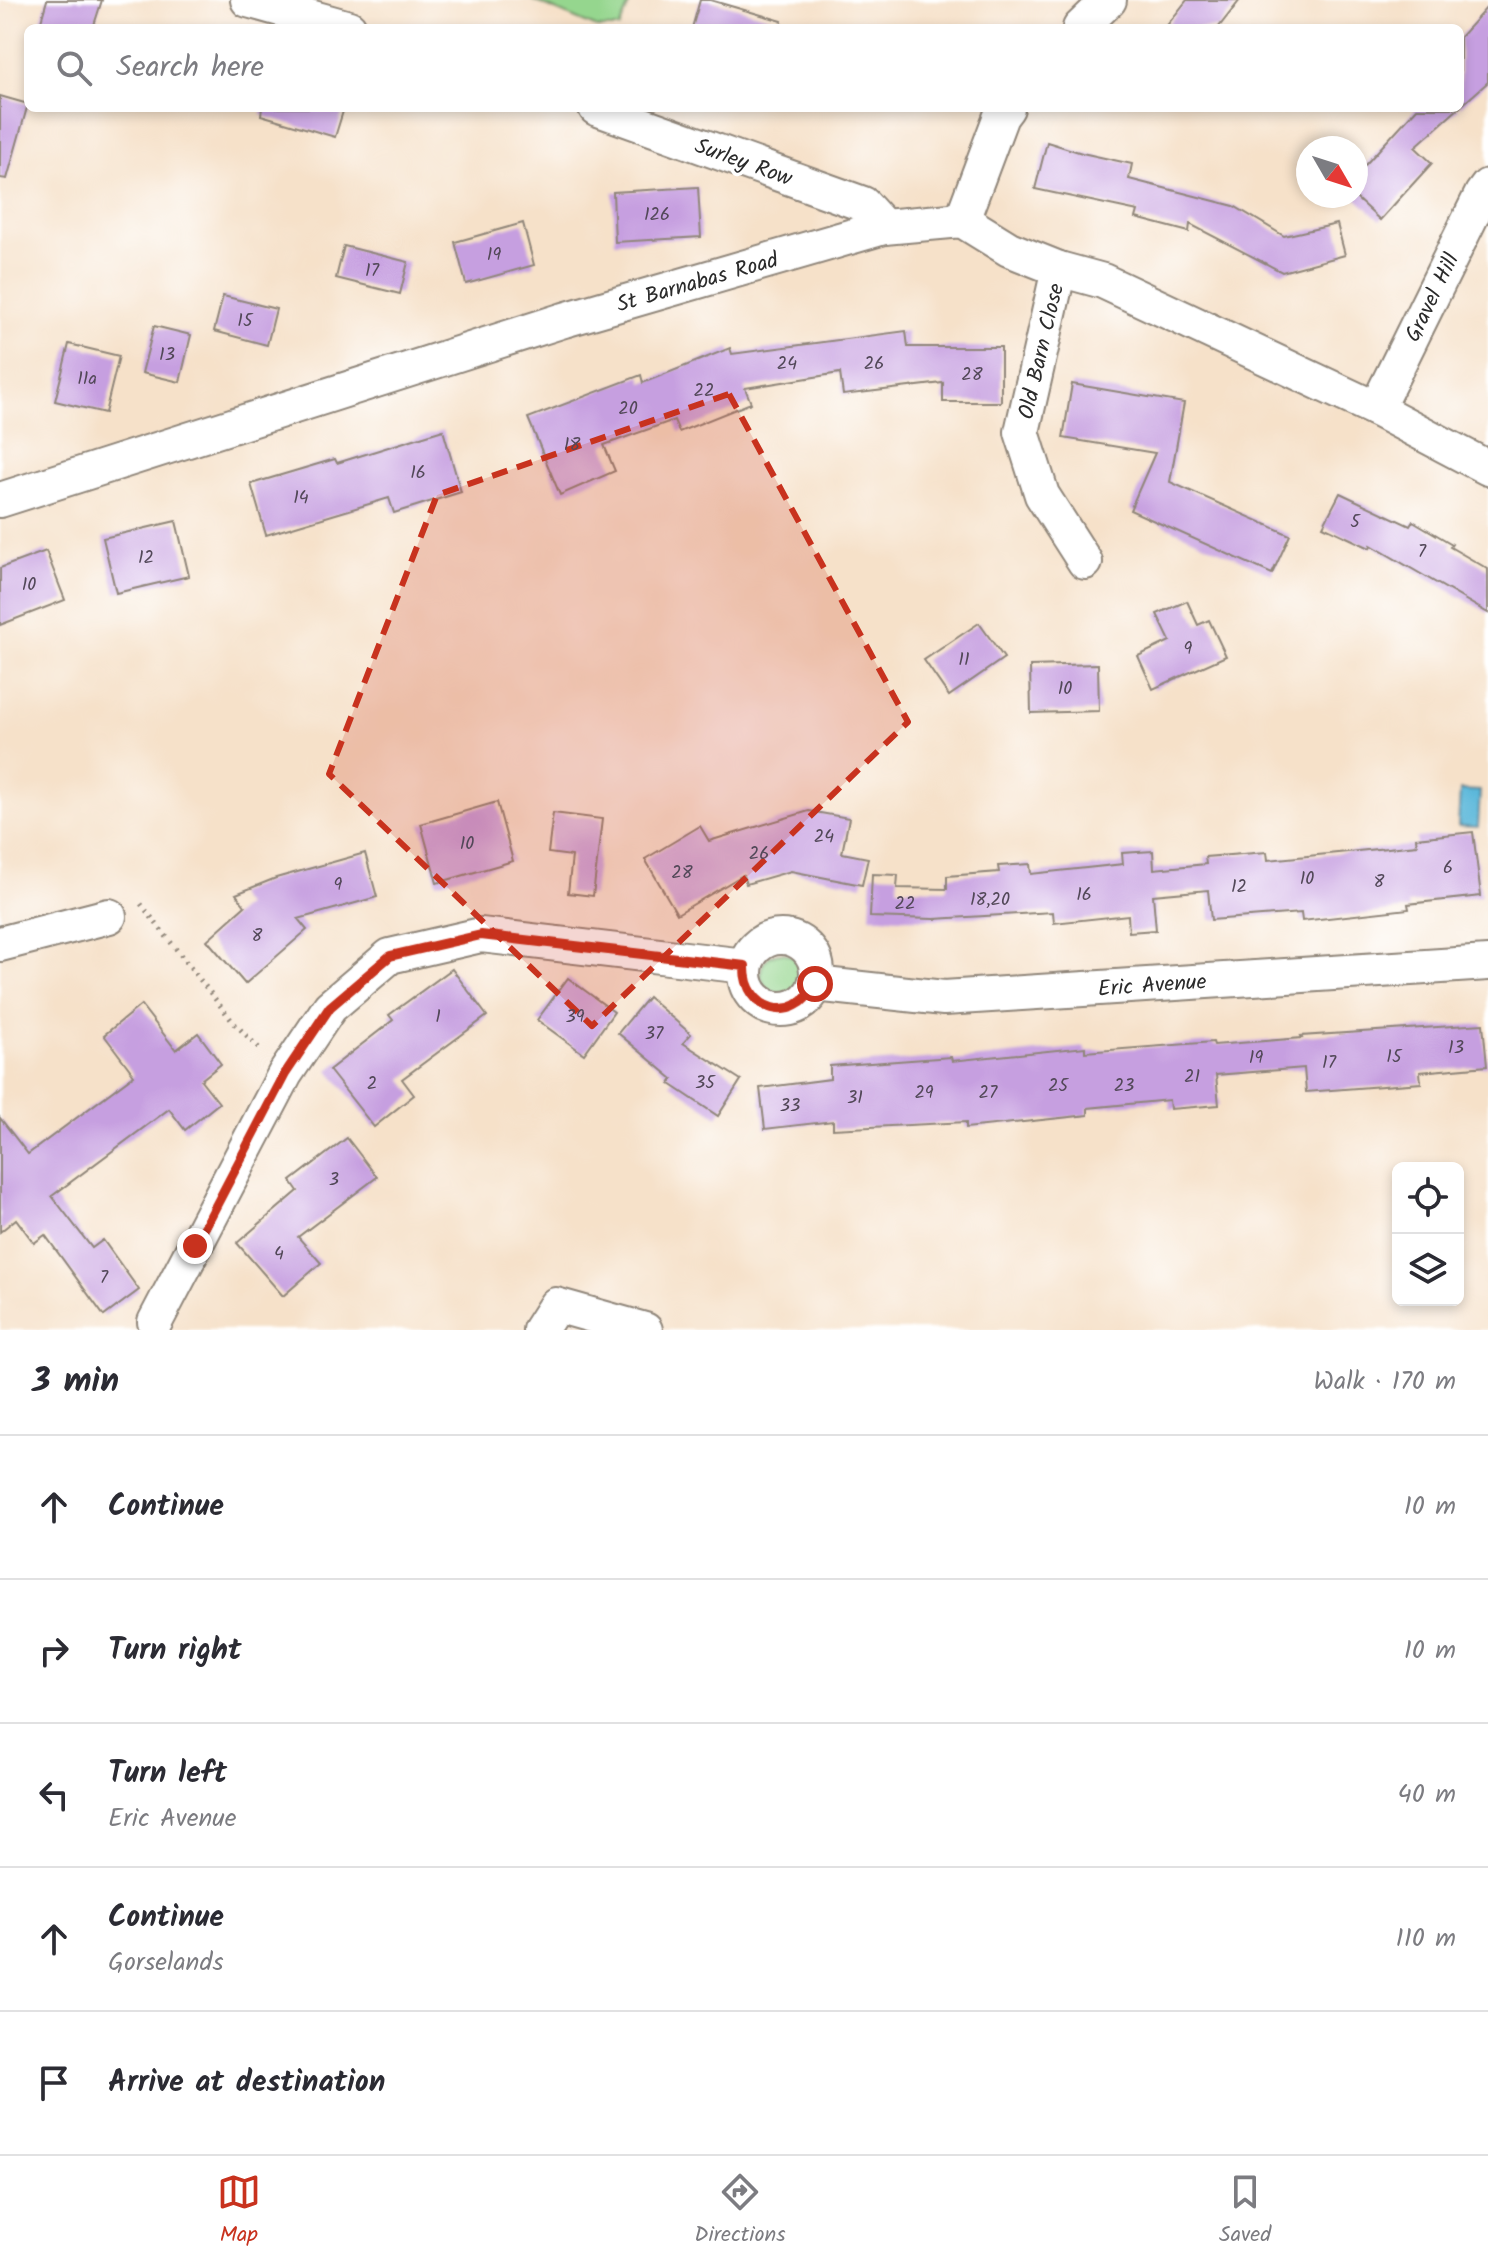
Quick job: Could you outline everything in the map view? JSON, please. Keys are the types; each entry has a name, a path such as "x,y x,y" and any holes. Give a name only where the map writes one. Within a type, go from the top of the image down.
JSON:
{"street":[{"path":"248,0 335,24"},
{"path":"1084,24 1109,0"},
{"name":"Surley Row","path":"607,112 863,204 884,227"},
{"path":"1004,112 962,220 1009,249 1059,269 1103,281 1376,409 1488,468"},
{"name":"Gravel Hill","path":"1376,409 1488,186"},
{"name":"St Barnabas Road","path":"0,500 564,320 884,227 962,220"},
{"name":"Old Barn Close","path":"1059,269 1022,432 1042,495 1085,562"},
{"path":"0,944 122,906"},
{"path":"155,1322 285,1074 330,1007 390,956 481,935 745,966"},
{"path":"790,937 810,950 816,961 815,984 810,995 801,1003 778,1009 756,1000 748,990 745,966 756,946 767,939 790,937"},
{"name":"Eric Avenue","path":"815,984 944,998 1488,963"},
{"path":"540,1330 556,1305 645,1330"}],"path":[{"path":"122,906 285,1074"}],"highlighted area":[{"path":"729,394 908,722 592,1026 329,774 437,495"}],"green space":[{"path":"532,0 631,0 621,24 588,24"},
{"path":"781,953 795,959 801,973 795,987 781,993 767,987 761,973 767,959"}],"water":[{"path":"1460,790 1480,791 1478,827 1458,826"}],"building":[{"path":"47,0 102,0 94,24 40,24"},
{"path":"700,0 710,0 782,21 782,24 693,24"},
{"path":"1187,0 1240,0 1221,24 1168,24"},
{"path":"1488,6 1488,82 1464,103 1464,33"},
{"path":"0,96 24,103 26,112 7,179 0,178"},
{"path":"261,112 343,112 335,137 261,115"},
{"path":"1413,112 1454,112 1415,147 1432,163 1380,220 1367,208 1368,162"},
{"path":"1047,142 1132,164 1129,179 1234,206 1284,236 1337,224 1345,255 1282,272 1190,224 1189,232 1136,218 1138,211 1035,189"},
{"path":"698,187 701,237 615,242 613,192"},
{"path":"523,223 534,265 466,284 455,242"},
{"path":"344,246 408,262 400,294 336,278"},
{"path":"223,296 276,309 267,345 214,331"},
{"path":"154,326 191,335 180,382 142,373"},
{"path":"906,331 908,347 1001,347 1001,402 943,402 943,383 843,395 840,373 745,388 751,403 679,432 674,420 604,445 615,471 560,495 528,418 641,375 643,383 730,348 732,354"},
{"path":"69,344 119,356 105,413 55,401"},
{"path":"1072,384 1184,403 1170,482 1290,535 1272,574 1130,510 1155,453 1063,438"},
{"path":"443,430 461,492 394,513 389,498 266,535 251,484 335,459 337,463"},
{"path":"1340,493 1410,526 1413,521 1488,569 1488,613 1371,545 1370,548 1323,526"},
{"path":"176,521 189,576 116,593 103,538"},
{"path":"46,551 65,600 0,625 0,568"},
{"path":"1187,601 1198,625 1209,620 1226,656 1153,689 1138,656 1170,641 1157,614"},
{"path":"979,623 1004,658 949,696 924,660"},
{"path":"1098,664 1099,711 1031,713 1030,666"},
{"path":"497,802 513,861 437,883 421,824"},
{"path":"809,811 849,818 842,853 868,858 862,885 791,871 746,884 743,875 677,914 645,859 700,826 709,841"},
{"path":"553,813 602,819 593,896 568,893 572,856 548,853"},
{"path":"1473,832 1481,896 1408,904 1409,909 1302,921 1301,913 1211,920 1208,890 1153,895 1156,930 1129,932 1128,915 1054,923 1053,912 934,919 870,917 872,874 898,875 897,888 947,889 947,876 999,872 998,866 1030,864 1031,874 1123,864 1122,853 1153,851 1154,869 1206,864 1205,857 1267,852 1268,860 1417,845 1416,838"},
{"path":"365,853 377,897 298,919 307,930 245,984 207,940 245,906 236,894 276,878"},
{"path":"452,969 487,1016 402,1079 414,1095 374,1127 329,1070 393,1020 389,1015"},
{"path":"568,978 614,1012 584,1054 537,1020"},
{"path":"648,997 691,1034 683,1043 741,1080 718,1116 670,1084 673,1079 618,1033"},
{"path":"141,1005 176,1050 198,1033 221,1064 201,1080 219,1103 185,1130 169,1109 52,1196 92,1248 103,1240 139,1290 104,1316 45,1235 34,1243 16,1219 0,1232 0,1118 28,1154 134,1075 104,1035"},
{"path":"1483,1024 1487,1066 1420,1072 1421,1083 1306,1092 1304,1068 1216,1075 1219,1105 1170,1109 1169,1100 1088,1108 1088,1115 966,1128 966,1122 833,1129 833,1121 765,1129 760,1088 830,1079 830,1066 951,1057 952,1061 1085,1047 1085,1052 1213,1042 1214,1045"},
{"path":"347,1138 377,1177 298,1237 321,1263 283,1296 237,1243 298,1191 291,1181"}],"route":[{"path":"195,1246 285,1074 330,1007 390,956 481,935 745,966 748,990 756,1000 778,1009 801,1003 810,995 815,984"}]}
